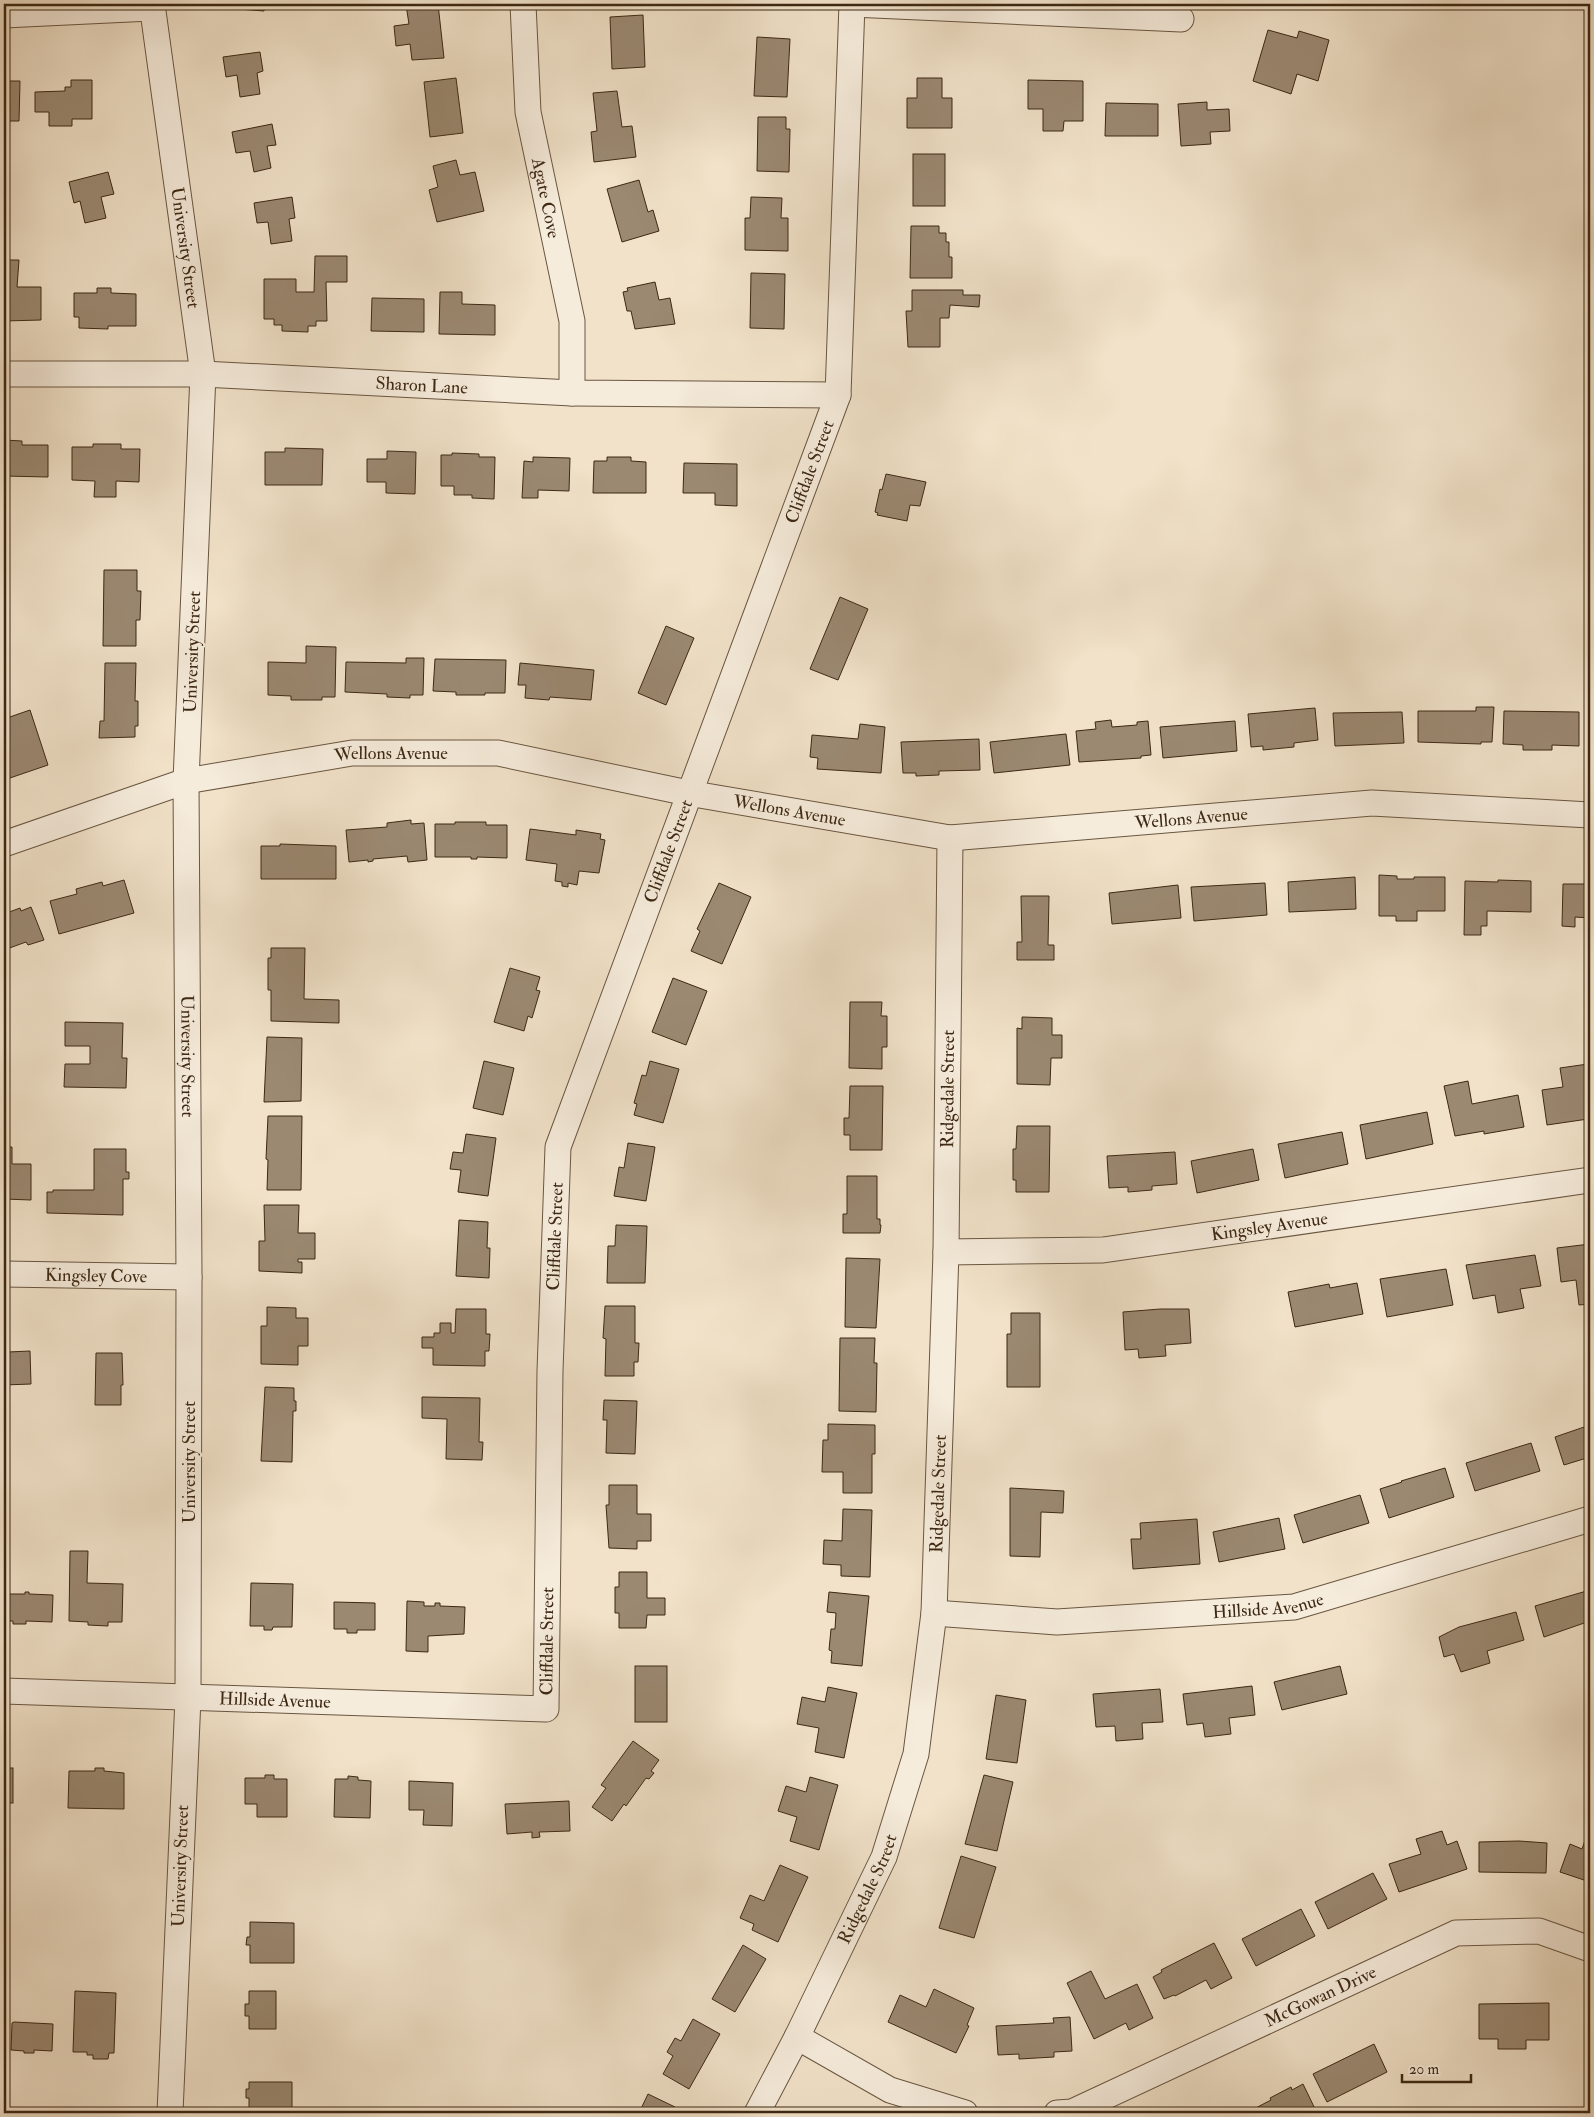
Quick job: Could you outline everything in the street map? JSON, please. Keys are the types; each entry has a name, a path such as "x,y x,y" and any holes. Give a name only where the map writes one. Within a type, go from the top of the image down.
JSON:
{"street":[{"name":"Agate Cove","path":"523,4 528,112 572,321 572,393"},
{"path":"852,4 1181,19"},
{"name":"Cliffdale Street","path":"546,1709 550,1370 558,1147 688,793 838,395 852,4"},
{"path":"4,15 152,6"},
{"name":"University Street","path":"152,6 204,374 186,781 189,1277 188,1698 170,2113"},
{"name":"Sharon Lane","path":"4,374 204,374 572,393 838,395"},
{"name":"Wellons Avenue","path":"4,844 186,781 352,753 498,753 688,793 950,838 1372,803 1590,816"},
{"name":"Ridgedale Street","path":"758,2113 884,1857 916,1754 934,1613 946,1252 950,838"},
{"name":"Kingsley Avenue","path":"946,1252 1103,1250 1590,1180"},
{"name":"Kingsley Cove","path":"4,1274 189,1277"},
{"name":"Hillside Avenue","path":"934,1613 1057,1622 1294,1607 1590,1519"},
{"name":"Hillside Avenue","path":"4,1691 546,1709"},
{"name":"McGowan Drive","path":"1057,2113 1072,2112 1456,1933 1539,1931 1590,1949"},
{"path":"797,2037 890,2090 965,2113"}],"building":[{"path":"226,4 265,4 264,11 226,8"},
{"path":"438,4 444,58 412,60 410,44 396,46 394,26 409,24 406,5"},
{"path":"643,15 645,67 612,69 610,17"},
{"path":"1268,30 1297,38 1299,31 1329,40 1318,81 1297,74 1291,94 1253,81"},
{"path":"757,37 790,39 787,97 754,96"},
{"path":"260,52 263,71 257,73 260,94 240,97 237,75 226,77 223,57"},
{"path":"456,78 463,133 430,137 424,82"},
{"path":"917,78 942,78 942,98 952,98 952,128 907,128 907,98 917,98"},
{"path":"71,80 92,80 92,119 72,119 72,126 49,126 49,112 35,112 35,92 65,91 65,87 71,87"},
{"path":"1028,80 1083,81 1083,121 1064,121 1063,131 1043,131 1043,109 1028,109"},
{"path":"4,81 20,81 19,121 4,121"},
{"path":"617,91 622,127 632,126 636,157 594,162 591,132 597,131 593,93"},
{"path":"1207,102 1207,110 1229,109 1230,131 1210,132 1211,144 1181,146 1178,104"},
{"path":"1106,103 1158,104 1158,136 1105,136"},
{"path":"758,117 786,117 786,129 790,129 789,172 757,171"},
{"path":"272,124 276,145 267,146 271,168 254,172 250,151 236,153 232,132"},
{"path":"913,154 945,154 945,206 913,206"},
{"path":"456,160 460,175 475,172 484,211 437,222 429,190 438,187 433,166"},
{"path":"108,172 114,194 101,197 106,218 85,223 80,201 74,203 69,182"},
{"path":"639,180 648,212 653,210 659,231 622,242 607,189"},
{"path":"292,197 295,218 289,219 292,241 271,244 268,222 257,223 254,203"},
{"path":"751,197 782,198 781,218 788,218 788,251 745,250 745,218 750,218"},
{"path":"911,226 939,226 939,233 946,233 946,242 949,242 949,257 952,257 952,278 910,278"},
{"path":"315,256 347,256 347,282 326,282 327,321 316,321 316,326 308,326 308,332 282,331 282,325 274,325 274,319 264,319 264,279 296,279 296,292 314,292"},
{"path":"4,260 19,260 17,287 41,287 41,320 4,321"},
{"path":"751,273 785,274 784,329 750,328"},
{"path":"655,282 659,300 670,298 675,324 635,329 631,311 627,311 623,292 628,291 627,288"},
{"path":"97,288 111,288 111,293 136,294 136,326 108,326 108,329 79,328 79,317 74,317 74,293 97,293"},
{"path":"912,290 963,290 963,295 980,295 979,307 950,305 949,318 940,318 940,347 908,347 906,311 912,311"},
{"path":"440,292 462,292 462,304 495,305 495,335 439,334"},
{"path":"372,298 424,299 424,332 371,331"},
{"path":"4,440 22,441 22,445 48,445 48,477 4,476"},
{"path":"93,444 121,444 121,449 140,449 139,482 116,481 116,497 94,497 95,481 72,480 72,447 93,447"},
{"path":"285,448 323,449 322,485 265,485 265,452 285,452"},
{"path":"387,451 416,452 415,494 386,493 386,482 367,482 367,459 387,459"},
{"path":"452,453 479,454 479,457 495,457 494,499 472,498 472,495 454,495 454,486 441,486 441,455 452,455"},
{"path":"533,457 570,458 569,491 538,490 538,498 522,498 524,461 533,462"},
{"path":"607,457 631,457 631,461 646,462 646,493 593,493 594,461 607,461"},
{"path":"684,463 737,464 737,506 715,505 715,493 683,493"},
{"path":"886,474 926,482 920,506 910,505 907,521 877,515 878,513 875,512 880,489 882,490"},
{"path":"104,570 137,570 137,591 141,591 140,620 136,620 136,646 103,646"},
{"path":"840,597 868,609 838,680 810,669"},
{"path":"666,626 694,638 666,705 638,693"},
{"path":"306,646 336,647 335,697 322,697 322,700 291,700 291,696 268,695 268,662 306,663"},
{"path":"406,658 424,658 423,695 410,695 410,698 387,697 387,694 345,692 346,662 406,663"},
{"path":"435,659 506,660 505,693 456,695 456,692 433,691"},
{"path":"105,663 136,663 135,701 138,701 138,726 135,726 135,737 99,738 100,721 104,721"},
{"path":"520,663 594,670 591,700 550,697 549,700 525,698 526,685 518,685"},
{"path":"1590,693 1590,750 1588,750"},
{"path":"1476,707 1494,707 1492,742 1481,742 1481,744 1418,742 1418,711 1476,711"},
{"path":"1315,708 1318,740 1294,743 1294,747 1263,750 1263,746 1251,747 1248,714"},
{"path":"30,710 48,765 4,780 4,719"},
{"path":"1504,711 1579,712 1579,746 1552,745 1552,750 1523,750 1523,745 1503,744"},
{"path":"1402,712 1404,743 1335,746 1333,713"},
{"path":"1111,720 1112,727 1137,725 1137,722 1148,721 1151,755 1141,756 1141,758 1079,762 1076,731 1096,729 1095,722"},
{"path":"1235,721 1237,751 1163,758 1160,727"},
{"path":"860,724 885,727 881,773 817,769 818,758 810,757 812,735 858,739"},
{"path":"1066,734 1070,765 994,773 990,742"},
{"path":"979,739 980,770 939,771 939,775 916,776 916,773 903,773 901,742"},
{"path":"411,820 411,824 424,823 427,860 408,862 407,856 373,859 373,861 368,862 368,860 349,862 346,830 387,827 387,823"},
{"path":"455,822 486,822 486,825 507,825 507,858 435,857 435,824 455,824"},
{"path":"530,829 576,835 576,830 601,834 600,839 605,840 599,873 579,871 577,885 568,883 568,887 562,886 562,882 555,881 557,864 526,860"},
{"path":"280,844 336,846 336,879 261,879 261,846 280,846"},
{"path":"1379,875 1397,876 1397,879 1445,877 1445,911 1417,911 1417,921 1396,921 1396,916 1379,916"},
{"path":"1355,877 1356,909 1289,912 1288,882"},
{"path":"124,880 134,913 59,934 50,901 77,894 76,889 102,882 103,886"},
{"path":"1498,880 1531,881 1531,912 1487,911 1487,926 1481,926 1481,935 1464,935 1465,881 1498,882"},
{"path":"719,883 751,897 722,964 691,951 700,931 697,929"},
{"path":"1265,883 1267,915 1194,921 1191,887"},
{"path":"1563,884 1590,884 1590,918 1575,917 1575,927 1562,926"},
{"path":"1178,885 1181,918 1112,924 1109,893"},
{"path":"1021,896 1049,896 1048,945 1054,945 1054,960 1017,960 1017,942 1022,942"},
{"path":"31,907 44,940 28,945 26,942 4,950 4,914 20,908 21,911"},
{"path":"271,948 305,948 304,999 339,1000 339,1023 271,1021 271,990 268,990 268,958 271,958"},
{"path":"510,968 540,977 536,990 540,991 532,1018 528,1016 524,1031 494,1022"},
{"path":"673,978 707,991 686,1045 652,1032"},
{"path":"850,1002 882,1002 881,1016 887,1016 887,1047 882,1047 882,1069 849,1068"},
{"path":"1022,1017 1052,1018 1052,1035 1062,1035 1062,1058 1051,1058 1050,1085 1017,1084 1017,1028 1022,1029"},
{"path":"65,1022 123,1023 122,1058 127,1058 126,1088 64,1087 65,1064 90,1064 90,1046 65,1046"},
{"path":"267,1037 302,1038 301,1101 264,1102"},
{"path":"484,1061 514,1068 503,1115 473,1108"},
{"path":"650,1061 679,1069 663,1123 634,1115 637,1104 634,1103 642,1075 646,1076"},
{"path":"1588,1064 1590,1116 1588,1116 1588,1119 1547,1125 1542,1090 1563,1087 1560,1068"},
{"path":"1468,1081 1472,1104 1518,1095 1524,1127 1484,1134 1484,1131 1455,1136 1444,1086"},
{"path":"850,1086 883,1086 882,1150 850,1150 850,1135 844,1135 844,1118 849,1118"},
{"path":"1427,1112 1433,1144 1366,1159 1360,1125"},
{"path":"268,1116 302,1116 301,1190 267,1190"},
{"path":"1017,1126 1050,1126 1049,1192 1016,1192 1016,1180 1013,1180 1013,1149 1016,1149"},
{"path":"1342,1132 1348,1164 1285,1178 1278,1144"},
{"path":"466,1134 496,1138 488,1196 458,1192 461,1170 450,1169 453,1152 463,1153"},
{"path":"628,1143 655,1147 646,1201 614,1196 619,1167 624,1168"},
{"path":"4,1147 12,1147 12,1164 31,1164 31,1200 4,1199"},
{"path":"94,1149 126,1149 126,1172 129,1172 129,1179 123,1179 123,1215 47,1213 47,1192 53,1192 53,1190 94,1190"},
{"path":"1253,1149 1259,1180 1197,1193 1191,1161"},
{"path":"1175,1152 1177,1184 1152,1186 1152,1190 1128,1192 1128,1187 1109,1188 1107,1156"},
{"path":"847,1176 877,1176 877,1219 880,1219 880,1233 843,1233 843,1214 847,1214"},
{"path":"264,1205 299,1205 298,1233 315,1233 315,1259 298,1259 298,1262 302,1262 302,1273 259,1271 259,1241 265,1241"},
{"path":"459,1220 488,1222 487,1248 490,1248 489,1278 456,1276"},
{"path":"616,1225 647,1226 645,1283 607,1283 608,1246 615,1246"},
{"path":"1590,1244 1590,1304 1579,1305 1576,1280 1561,1282 1557,1248"},
{"path":"1535,1255 1541,1286 1520,1289 1524,1308 1498,1313 1495,1295 1473,1299 1466,1265"},
{"path":"846,1258 880,1259 876,1328 845,1327"},
{"path":"1446,1269 1453,1305 1387,1317 1380,1279"},
{"path":"1357,1283 1363,1314 1295,1327 1288,1292 1329,1284 1330,1288"},
{"path":"605,1306 635,1306 635,1343 639,1343 638,1362 634,1362 634,1376 605,1376 606,1339 603,1338"},
{"path":"267,1307 296,1308 296,1318 308,1318 308,1346 298,1346 298,1365 261,1364 261,1326 267,1326"},
{"path":"456,1309 486,1309 486,1334 490,1334 489,1351 485,1351 485,1366 433,1365 433,1348 422,1348 422,1337 434,1337 434,1333 440,1333 440,1323 451,1323 451,1333 455,1333"},
{"path":"1189,1309 1191,1343 1165,1345 1166,1356 1139,1358 1138,1349 1125,1350 1123,1312"},
{"path":"1011,1313 1040,1313 1040,1387 1007,1387 1007,1334 1011,1334"},
{"path":"840,1338 875,1338 874,1363 877,1363 876,1412 839,1411"},
{"path":"8,1347 8,1352 30,1351 31,1384 4,1385 4,1348"},
{"path":"96,1353 122,1353 123,1385 121,1385 121,1405 95,1405"},
{"path":"265,1387 294,1388 296,1411 293,1411 292,1462 261,1461"},
{"path":"422,1397 480,1398 479,1442 483,1442 482,1460 446,1459 447,1419 422,1418"},
{"path":"604,1400 637,1401 635,1454 606,1453 607,1420 603,1420"},
{"path":"828,1424 875,1425 875,1454 872,1454 872,1493 843,1493 843,1472 822,1472 823,1440 828,1440"},
{"path":"1590,1425 1590,1457 1564,1465 1555,1437"},
{"path":"1531,1443 1540,1471 1475,1491 1466,1463"},
{"path":"1445,1468 1454,1497 1389,1518 1380,1489"},
{"path":"609,1485 637,1485 637,1514 651,1514 651,1541 637,1541 637,1549 609,1548 606,1505 609,1505"},
{"path":"1010,1488 1064,1491 1063,1513 1041,1512 1040,1557 1010,1556"},
{"path":"1360,1495 1369,1523 1303,1543 1294,1515"},
{"path":"843,1509 872,1510 870,1577 841,1576 841,1565 823,1564 824,1540 842,1541"},
{"path":"1279,1518 1285,1549 1219,1562 1213,1532"},
{"path":"1197,1519 1200,1564 1133,1569 1131,1539 1141,1539 1140,1523"},
{"path":"70,1551 88,1551 87,1583 123,1584 122,1622 108,1622 108,1626 88,1625 88,1622 69,1621"},
{"path":"619,1572 647,1572 647,1598 665,1598 665,1615 647,1615 646,1628 619,1628 619,1613 615,1613 615,1587 619,1587"},
{"path":"251,1583 293,1584 292,1627 273,1627 272,1630 264,1630 264,1626 250,1626"},
{"path":"1590,1590 1590,1621 1544,1637 1535,1606"},
{"path":"25,1592 29,1592 29,1594 53,1595 52,1622 26,1621 26,1624 13,1624 13,1621 7,1621 7,1594 25,1594"},
{"path":"829,1592 869,1596 862,1666 831,1663 832,1651 829,1650 831,1629 835,1629 836,1613 827,1612"},
{"path":"407,1601 424,1602 424,1606 435,1606 435,1603 440,1603 440,1606 465,1607 464,1634 428,1636 428,1652 406,1651"},
{"path":"334,1602 375,1603 375,1630 357,1630 357,1633 347,1633 347,1629 334,1629"},
{"path":"1516,1612 1524,1640 1487,1651 1490,1663 1461,1672 1454,1654 1444,1657 1439,1637 1459,1627"},
{"path":"635,1666 667,1666 667,1722 635,1722"},
{"path":"1340,1666 1347,1694 1282,1710 1274,1682"},
{"path":"1252,1686 1255,1715 1229,1718 1231,1734 1205,1737 1203,1723 1187,1725 1183,1694"},
{"path":"828,1687 857,1693 844,1758 815,1752 819,1728 797,1724 802,1697 825,1702"},
{"path":"1160,1689 1163,1722 1142,1723 1143,1739 1116,1741 1115,1726 1096,1727 1093,1694"},
{"path":"996,1695 1026,1700 1017,1763 986,1759"},
{"path":"633,1741 659,1760 651,1771 654,1773 649,1779 646,1778 626,1806 624,1804 612,1821 592,1807 606,1788 601,1785"},
{"path":"4,1768 13,1768 13,1803 4,1803"},
{"path":"95,1768 104,1768 104,1771 124,1773 124,1809 68,1808 69,1771 95,1771"},
{"path":"265,1775 274,1775 274,1779 287,1779 287,1817 257,1817 257,1804 245,1804 245,1778 265,1778"},
{"path":"984,1775 1013,1782 997,1851 965,1844"},
{"path":"348,1776 358,1777 358,1780 371,1781 370,1818 334,1817 335,1779 348,1779"},
{"path":"810,1777 838,1785 819,1850 790,1841 797,1817 778,1811 786,1786 806,1792"},
{"path":"409,1781 453,1783 452,1826 423,1825 424,1810 409,1810"},
{"path":"569,1801 570,1831 539,1832 540,1837 532,1838 532,1832 507,1834 505,1804"},
{"path":"1589,1829 1590,1882 1560,1872 1570,1844 1582,1849"},
{"path":"1442,1831 1447,1845 1457,1841 1467,1869 1399,1892 1389,1864 1421,1854 1416,1839"},
{"path":"1519,1841 1547,1843 1546,1873 1479,1872 1479,1842"},
{"path":"961,1856 996,1867 974,1938 939,1928"},
{"path":"780,1865 808,1877 778,1942 752,1930 754,1924 740,1918 750,1895 764,1901"},
{"path":"1373,1873 1387,1899 1328,1929 1315,1902"},
{"path":"1301,1909 1315,1936 1256,1966 1242,1939"},
{"path":"250,1922 294,1923 294,1963 250,1963 250,1945 246,1945 247,1937 250,1937"},
{"path":"1214,1943 1232,1978 1211,1989 1206,1980 1175,1996 1164,1999 1153,1977 1162,1972 1161,1970"},
{"path":"743,1945 766,1959 735,2012 712,1999"},
{"path":"1091,1971 1105,1999 1137,1984 1153,2018 1129,2030 1126,2023 1094,2039 1067,1983"},
{"path":"934,1989 974,2008 967,2025 969,2026 956,2053 888,2022 900,1995 926,2007"},
{"path":"75,1991 116,1993 114,2053 109,2053 108,2059 93,2059 93,2055 87,2055 87,2052 73,2052"},
{"path":"249,1991 276,1991 276,2029 249,2029 249,2016 245,2016 245,2004 249,2004"},
{"path":"1549,2003 1549,2040 1526,2040 1526,2049 1498,2049 1498,2039 1479,2039 1479,2004"},
{"path":"1070,2017 1072,2051 1054,2052 1054,2057 1019,2059 1019,2054 998,2055 996,2026 1054,2023 1053,2018"},
{"path":"693,2019 720,2034 689,2089 663,2074 673,2056 667,2052 675,2038 681,2041"},
{"path":"12,2023 53,2024 52,2051 34,2050 34,2053 24,2053 24,2051 11,2050"},
{"path":"1374,2044 1387,2072 1327,2102 1313,2074"},
{"path":"249,2082 292,2082 292,2113 249,2113 249,2098 246,2098 246,2089 249,2089"},
{"path":"1303,2084 1317,2113 1246,2113 1291,2087 1292,2090"},
{"path":"648,2094 675,2107 672,2113 639,2113"}]}
